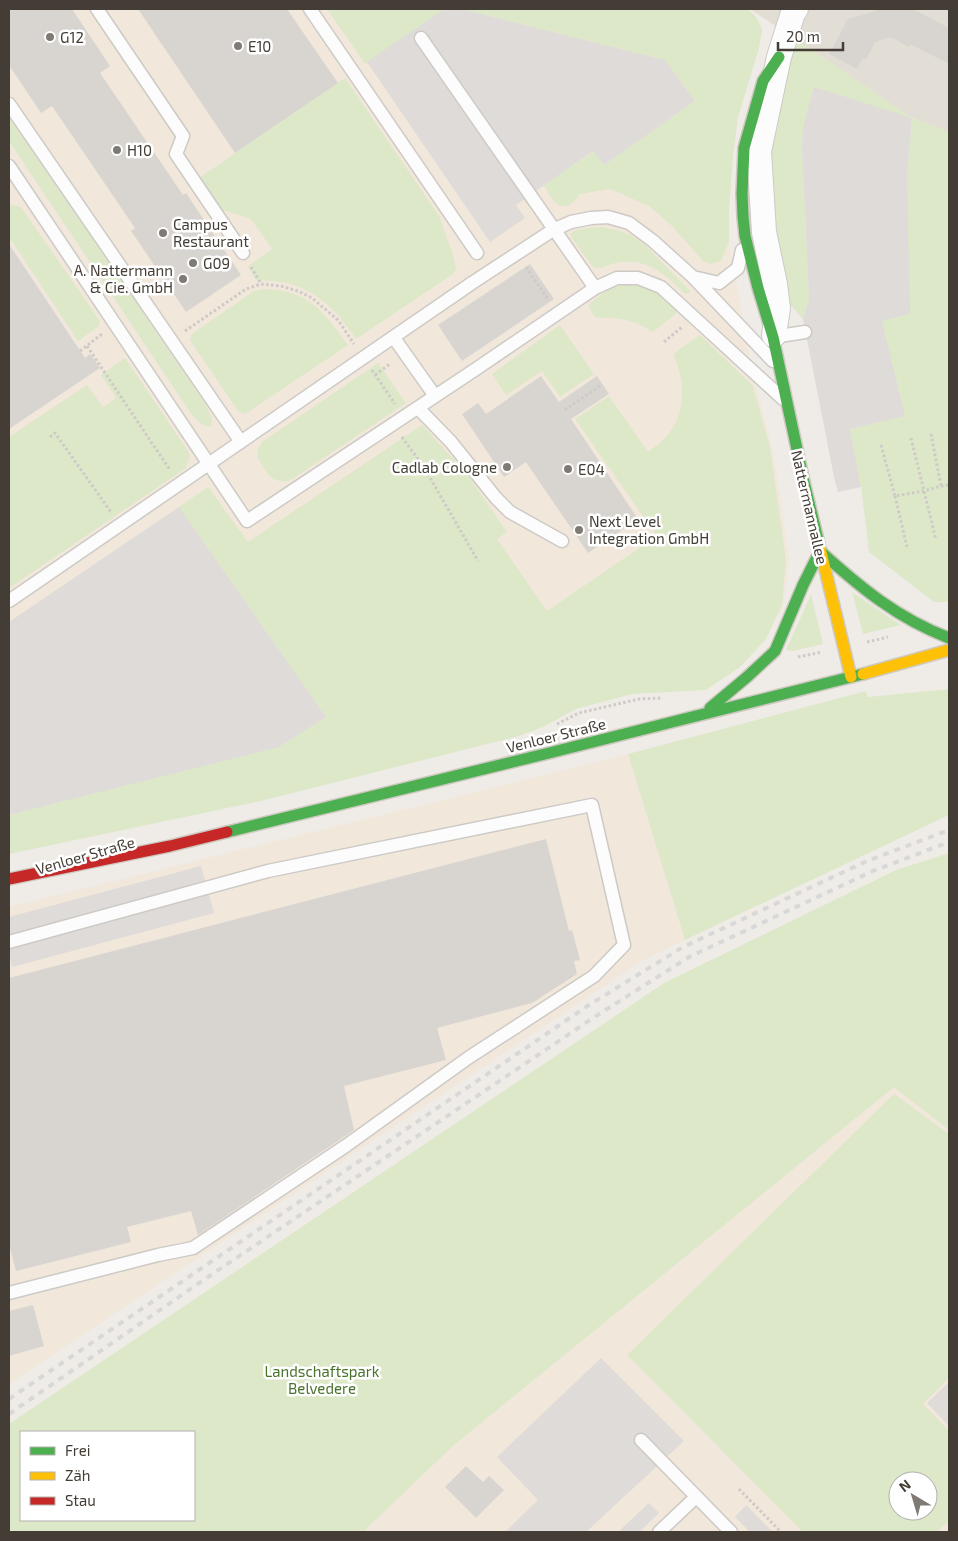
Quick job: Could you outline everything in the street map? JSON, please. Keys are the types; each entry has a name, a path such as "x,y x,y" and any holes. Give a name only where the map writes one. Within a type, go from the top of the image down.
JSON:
{"main road":[{"name":"Nattermannallee","path":"779,57 763,81 744,148 742,194 745,236 773,337 820,551 851,677"},
{"path":"703,713 775,651 803,585 820,551 853,582 894,611 912,622 949,638"},
{"name":"Venloer Straße","path":"9,879 170,846 549,753 851,677 949,650"},
{"name":"Venloer Straße","path":"48,882 170,846"}],"street":[{"name":"Nattermannallee","path":"773,337 778,308 764,232 759,151 779,57 792,10"}],"lane":[{"path":"97,9 184,136 176,154 243,254"},
{"path":"310,9 477,253"},
{"path":"421,38 595,288"},
{"path":"9,104 241,442"},
{"path":"11,174 247,521 595,288 617,278 638,278 661,287 787,403"},
{"path":"9,601 364,359 472,283 553,230 571,222 608,217 629,223 653,241 693,278 779,367"},
{"path":"693,278 719,283 738,268 745,236"},
{"path":"773,337 805,332"},
{"path":"394,338 435,396"},
{"path":"418,408 451,442 496,498 510,512 562,541"},
{"path":"9,942 268,871 592,805 624,945 594,976 468,1058 347,1145 192,1248 9,1293"},
{"path":"641,1440 731,1532"},
{"path":"659,1532 696,1497"}],"path":[{"path":"171,340 246,289 261,284 281,286 298,291 327,310 338,320 404,417"},
{"path":"664,342 682,327"},
{"path":"87,346 180,484"},
{"path":"565,410 601,385"},
{"path":"392,425 425,469 478,561"},
{"path":"50,437 55,433 120,525"},
{"path":"931,434 941,486"},
{"path":"911,438 936,540"},
{"path":"881,445 907,547"},
{"path":"895,496 924,492 949,485"},
{"path":"775,651 788,658 843,648"},
{"path":"739,1489 781,1532"}],"shaded area":[{"path":"9,9 748,9 757,18 762,30 759,48 738,117 729,209 729,241 752,370 772,447 789,558 786,589 780,614 9,825"},
{"path":"444,9 461,9 665,60 695,101 604,165 593,151 516,205 525,218 490,242 367,62"},
{"path":"750,9 949,9 949,132 912,118"},
{"path":"814,87 912,118 907,174 910,314 882,321 905,416 850,429 861,487 838,492 803,319 809,299 802,148 803,127"},
{"path":"179,507 326,717 279,747 9,815 9,622"},
{"path":"628,754 685,940 642,961 9,1384 9,907"},
{"path":"201,866 214,913 12,967 9,954 9,917"},
{"path":"894,1087 949,1130 949,1532 363,1532 454,1445"},
{"path":"601,1358 684,1441 586,1532 505,1532 538,1500 497,1457"},
{"path":"949,1382 949,1426 927,1403"},
{"path":"649,1503 659,1513 639,1532 618,1532"},
{"path":"746,1505 773,1532 750,1532 735,1517"}],"green space":[{"path":"327,9 444,9 365,64"},
{"path":"461,9 748,9 757,18 762,30 759,48 738,117 729,209 729,241 721,261 711,264 703,261 672,226 649,206 610,189 580,194 570,205 563,206 554,202 544,185 594,151 604,165 695,101 665,60"},
{"path":"796,39 912,118 803,127 802,148 809,299 803,319 780,293 766,144"},
{"path":"345,78 439,216 456,268 453,274 356,339 336,313 312,293 287,283 256,280 248,266 272,249 251,219 220,209 199,178"},
{"path":"9,117 206,405 212,418 211,427 203,425 192,415 9,141"},
{"path":"912,118 949,132 949,602 934,602 869,552 861,487 850,429 904,416 882,321 907,174"},
{"path":"9,205 21,207 100,321 98,327 78,341 9,237"},
{"path":"601,227 631,235 646,246 690,291 689,293 685,294 655,269 637,262 613,264 599,268 593,267 571,237 571,233 581,229"},
{"path":"622,282 631,282 659,293 678,312 653,332 626,320 596,318 588,306 604,292"},
{"path":"263,289 292,293 313,304 322,312 348,345 245,414 238,411 190,340 192,334 254,291"},
{"path":"560,325 594,374 560,397 542,371 506,395 492,374"},
{"path":"700,335 753,386 770,447 786,560 782,605 766,639 740,667 706,690 632,694 576,709 543,727 519,736 261,801 9,854 9,815 279,747 326,717 179,507 208,487 248,542 422,425 467,474 507,532 497,539 547,611 657,536 575,419 609,396 648,452 672,430 680,409 682,387 673,354"},
{"path":"125,358 188,451 190,456 186,468 9,588 9,437 87,385 103,407 116,398 101,375"},
{"path":"378,363 406,403 289,481 277,480 266,472 257,457 258,449 262,442"},
{"path":"852,592 901,625 863,634"},
{"path":"811,594 823,644 793,651 786,650"},
{"path":"949,689 949,815 685,940 628,754 866,691 868,697"},
{"name":"Landschaftspark Belvedere","path":"949,853 949,1130 894,1087 454,1445 363,1532 9,1532 9,1424 664,983 896,870"},
{"path":"894,1094 949,1134 949,1378 923,1404 949,1431 949,1520 937,1532 803,1532 627,1355"}],"building":[{"path":"9,9 72,9 110,66 100,73 183,195 186,193 241,275 186,312 131,231 135,228 52,106 41,113 9,65"},
{"name":"E10","path":"138,9 287,9 338,83 235,153"},
{"path":"881,9 913,9 949,28 949,64 910,44 909,47 890,37 875,42 866,60 863,58 857,69 829,54 848,19"},
{"path":"9,244 85,358 90,354 100,368 9,429"},
{"path":"530,264 554,299 462,361 438,325"},
{"name":"E04","path":"541,376 559,402 597,376 609,394 571,419 638,519 588,553 526,462 504,477 462,414 478,403 486,414"},
{"path":"546,839 569,931 572,930 580,960 574,961 577,974 532,1003 437,1028 446,1060 344,1086 354,1130 198,1235 191,1211 127,1227 131,1242 16,1271 9,1244 9,978"},
{"path":"33,1305 44,1346 9,1356 9,1311"},
{"path":"466,1466 483,1482 489,1476 504,1490 476,1518 445,1487"}],"railway":[{"path":"9,1399 589,1005 683,947 867,861 949,830"},
{"path":"9,1414 205,1279 596,1016 689,957 873,871 949,842"}],"traffic: fast":[{"path":"779,57 763,81 744,148 743,217 745,236 773,337 819,544"},
{"path":"710,708 775,651 803,585 820,551 880,601 913,621 949,638"},
{"path":"227,832 863,674"}],"traffic: slow":[{"path":"819,544 851,677"},
{"path":"863,674 949,650"}],"traffic: jam":[{"path":"9,879 170,846 227,832"}],"place":[{"name":"G12","path":"50,37"},
{"name":"E10","path":"238,46"},
{"name":"H10","path":"117,150"},
{"name":"Campus Restaurant","path":"163,233"},
{"name":"G09","path":"193,263"},
{"name":"A. Nattermann & Cie. GmbH","path":"183,279"},
{"name":"Cadlab Cologne","path":"507,467"},
{"name":"E04","path":"568,469"},
{"name":"Next Level Integration GmbH","path":"579,530"}]}
